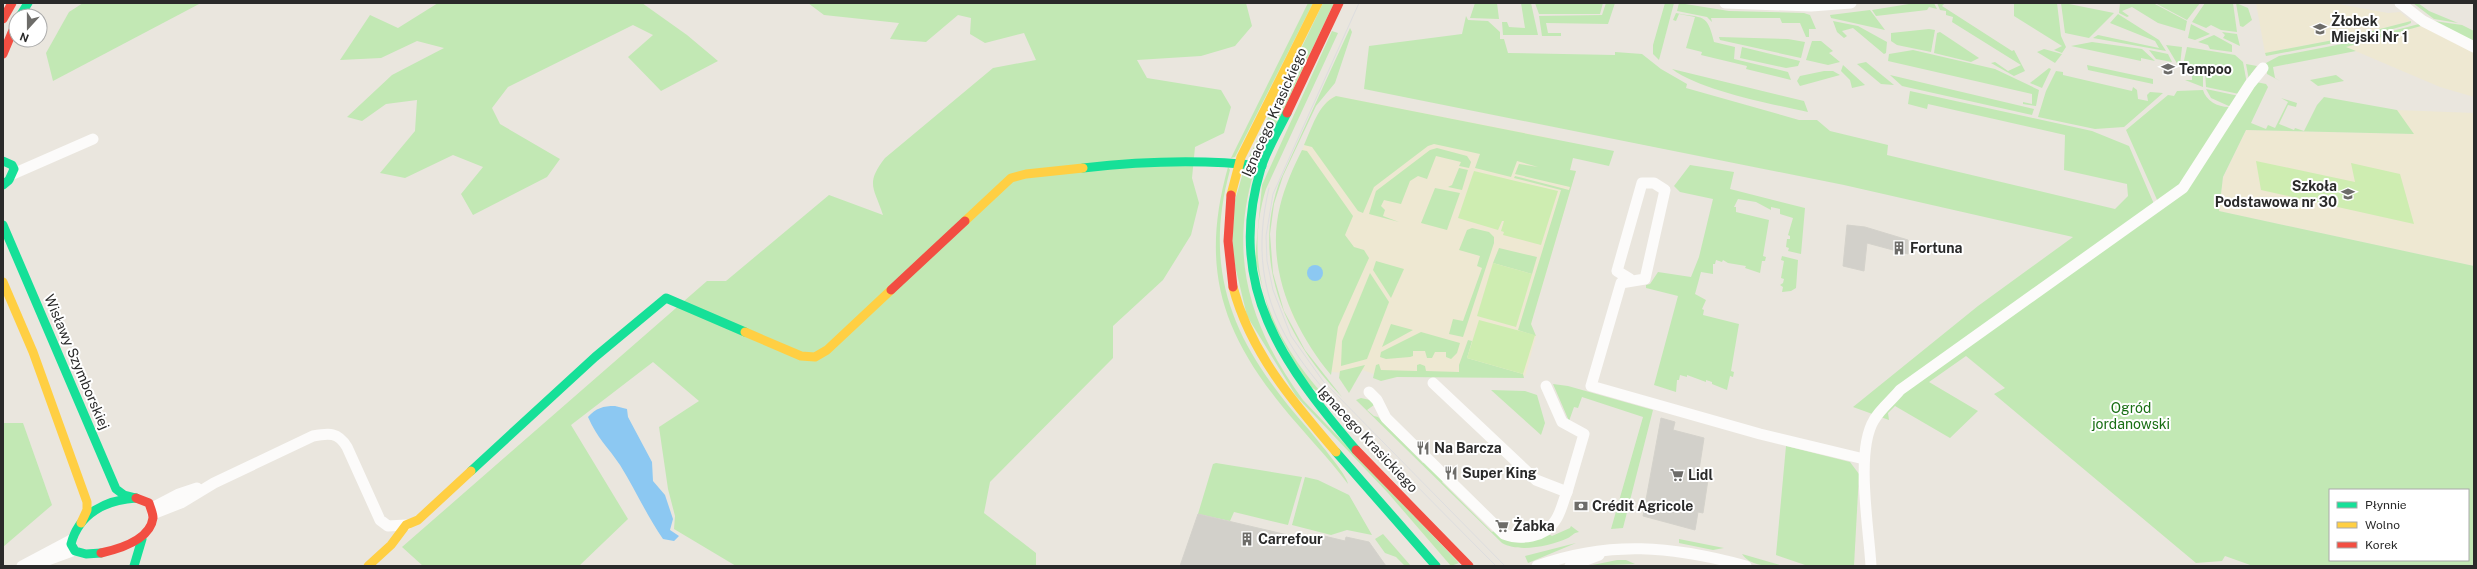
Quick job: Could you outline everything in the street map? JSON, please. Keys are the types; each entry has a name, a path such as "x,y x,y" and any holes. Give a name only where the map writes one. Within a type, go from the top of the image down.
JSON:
{"main road":[{"path":"3,19 12,3"},
{"name":"Ignacego Krasickiego","path":"1318,3 1239,163 1230,196 1226,227 1226,255 1231,287 1242,318 1258,352 1306,419 1436,566"},
{"name":"Ignacego Krasickiego","path":"1339,3 1262,166 1254,190 1249,223 1248,248 1251,276 1262,313 1287,364 1307,395 1335,428 1470,566"},
{"path":"3,54 8,42"},
{"path":"368,566 391,545 406,525 418,520 595,357 666,298 801,356 815,357 827,350 1011,178 1026,174 1167,162 1215,160 1262,166"},
{"path":"3,185 9,166"},
{"name":"Wisławy Szymborskiej","path":"3,225 116,489 124,495 136,498"},
{"path":"3,282 33,352 87,502 87,510 72,545 78,558 92,562 103,560 118,555 144,536"},
{"path":"81,523 92,512 107,504 122,499 136,498 149,503 153,511 150,526 137,550 134,566"}],"street":[{"path":"1725,3 1811,6 1851,3"},
{"path":"2400,3 2423,21 2474,47"},
{"path":"1871,566 1864,459 1866,439 1874,420 1900,390 2183,188 2263,68"},
{"path":"9,166 93,139 9,166"},
{"path":"1630,279 1617,271 1642,183 1654,183 1665,190 1645,279 1630,279 1621,282 1591,386 1760,434 1864,459"},
{"path":"1433,382 1536,480 1567,492"},
{"path":"1370,392 1377,400 1386,418 1504,534 1515,539 1524,539 1552,525 1559,516 1584,434 1566,428 1558,417 1546,386"},
{"path":"153,511 181,503 214,483 313,436 331,433 341,437 380,520 388,526 406,525"},
{"path":"22,566 72,545"},
{"path":"32,566 72,545"},
{"path":"1537,566 1569,554 1610,551 1676,550 1704,554 1746,566"},
{"path":"1570,566 1610,551"}],"shaded area":[{"name":"Żłobek Miejski Nr 1","path":"2256,3 2333,3 2388,13 2400,12 2411,21 2349,37 2265,53"},
{"path":"2421,26 2474,52 2474,97 2440,87 2346,47"},
{"path":"1336,96 1551,138 1555,154 1573,158 1570,170 1576,171 1531,324 1536,336 1525,376 1376,375 1363,370 1359,374 1332,372 1328,371 1312,349 1293,317 1282,284 1277,259 1277,225 1284,191 1303,148 1322,107 1329,99"},
{"name":"Szkoła Podstawowa nr 30","path":"2397,110 2474,113 2474,266 2219,211 2223,178 2246,130 2413,134"}],"green space":[{"path":"83,3 201,3 53,81 46,53 69,12"},
{"path":"438,3 642,3 687,35 718,61 661,91 628,57 653,35 633,25 508,87 492,108 500,124 560,159 547,177 473,215 461,194 483,167 453,155 405,178 380,173 415,131 417,100 386,104 362,121 347,117 392,75 444,48 417,41 381,58 340,60 370,15 398,28"},
{"path":"808,3 1246,3 1252,26 1235,46 1201,56 1137,60 1147,78 1221,90 1231,107 1224,133 1195,147 1192,178 1199,203 1191,235 1163,280 1113,326 1113,358 990,482 984,513 1036,553 1036,566 736,566 674,529 675,516 668,489 659,427 699,401 653,362 571,425 628,519 579,566 423,566 402,547 707,281 726,281 829,195 883,215 874,192 873,180 885,158 993,68 1036,60 1024,33 985,43 970,34 971,18 958,15 926,42 890,39 899,23 824,15"},
{"path":"1308,3 1313,3 1235,157 1231,158"},
{"path":"1323,3 1334,3 1260,159 1249,157"},
{"path":"1475,3 1497,3 1499,19 1470,18"},
{"path":"1521,3 1531,3 1538,35 1503,35 1502,22 1507,22 1509,27 1525,28"},
{"path":"1535,3 1603,3 1600,14 1539,14"},
{"path":"1606,3 1615,3 1608,24 1546,23 1548,33 1561,33 1561,36 1542,36 1539,16 1602,15"},
{"path":"1665,3 1674,3 1659,60 1653,54 1653,45"},
{"path":"1679,3 1729,11 1804,13 1810,15 1816,29 1809,29 1809,37 1806,37 1800,23 1782,23 1780,18 1711,18 1712,22 1707,17 1677,11"},
{"path":"1915,3 1934,3 1937,9 1929,7 1927,10 1876,16 1872,10"},
{"path":"1937,3 1944,4 1942,6 2012,51 2014,50 2025,71 2014,76 1991,63 1995,62 2008,71 2021,65 1952,22 1953,17 1946,15 1946,11 1940,10"},
{"path":"2014,3 2057,3 2061,36 2066,47 2062,53 2054,50 2062,46 2014,16"},
{"path":"2061,3 2114,13 2089,38 2065,33"},
{"path":"2120,3 2153,3 2187,21 2185,31 2158,23 2132,7 2122,11 2129,16 2127,17 2119,13"},
{"path":"2155,3 2200,3 2187,20"},
{"path":"2205,3 2233,3 2237,32 2221,30 2211,25 2206,28 2192,22"},
{"path":"2236,3 2248,8 2252,20 2243,27 2240,26"},
{"path":"2413,3 2418,3 2429,11 2458,23 2434,19"},
{"path":"1870,10 1885,30 1831,18 1830,15"},
{"path":"1676,13 1702,18 1706,21 1714,42 1735,47 1734,59 1788,72 1791,80 1746,69 1747,66 1701,55 1702,52 1686,48 1695,17 1679,14 1676,21 1673,20"},
{"path":"2118,14 2159,40 2166,51 2093,38 2098,35 2159,48 2155,41 2110,23"},
{"name":"Ogród jordanowski","path":"1466,16 1468,20 1488,21 1500,32 1500,39 1504,39 1508,53 1615,55 1615,52 1642,54 1661,69 1687,84 1686,88 1799,120 1817,120 1830,131 1888,145 1887,155 2115,209 2128,196 2127,184 2064,170 2065,135 1928,104 1927,109 1908,104 1910,91 2092,131 2129,146 2154,204 2158,202 2126,130 2168,95 2174,96 2177,91 2203,90 2207,97 2214,103 2226,107 2231,107 2211,98 2206,89 2239,96 2239,94 2206,87 2205,73 2183,65 2187,47 2235,55 2243,62 2247,84 2249,80 2246,64 2257,66 2251,74 2256,82 2266,84 2268,87 2251,123 2266,129 2268,125 2275,128 2288,102 2281,98 2297,103 2296,107 2288,105 2279,124 2294,130 2295,128 2304,131 2317,105 2324,97 2397,110 2414,134 2246,130 2223,177 2219,211 2474,266 2474,566 2253,566 2225,556 2222,561 2196,563 1994,394 2005,388 1966,356 1929,382 1978,411 1950,438 1895,406 1888,413 1889,420 1853,407 1978,306 2073,237 1844,185 1364,89 1369,46 1462,34"},
{"path":"1833,21 1858,26 1887,42 1886,53 1884,54 1853,28 1842,31 1847,36 1844,38 1837,32"},
{"path":"2411,21 2411,23 2407,25 2360,38 2266,56 2265,53 2349,37"},
{"path":"2434,21 2462,25 2474,31 2474,44"},
{"path":"2191,24 2210,34 2195,40 2188,38"},
{"path":"2419,24 2421,26 2346,47 2356,51 2273,67 2275,78 2280,81 2267,74 2266,63 2279,56 2342,44"},
{"path":"1350,28 1352,32 1335,83 1316,106 1283,176 1274,204 1270,234 1273,273 1283,309 1272,271 1269,242 1271,213 1279,183"},
{"path":"1929,29 1935,30 1931,52 1897,45 1891,41 1891,33"},
{"path":"1332,31 1338,33 1266,189 1258,227 1262,185"},
{"path":"1940,32 1979,58 1971,62 1934,53 1937,33"},
{"path":"2222,32 2237,34 2240,46 2223,38 2225,35"},
{"path":"2214,35 2232,45 2232,52 2210,49 2208,45 2198,42"},
{"path":"1719,37 1788,39 1805,42 1801,58 1720,40"},
{"path":"1812,41 1821,41 1833,51 1829,53 1840,62 1828,65 1806,60"},
{"path":"2092,42 2142,49 2155,61 2141,58 2141,61 2071,46"},
{"path":"2166,45 2182,47 2180,65 2178,65"},
{"path":"1742,47 1800,61 1798,66 1786,68 1740,58"},
{"path":"2044,49 2062,54 2055,63 2037,52"},
{"path":"1913,50 1995,69 2039,90 2036,106 2023,104 2023,102 2032,104 2032,94 1888,61 1889,54"},
{"path":"2149,50 2168,54 2172,62 2156,59"},
{"path":"1866,62 1894,85 1881,84 1857,64"},
{"path":"1843,65 1865,85 1852,88 1850,80 1841,71"},
{"path":"2087,65 2153,79 2153,84 2088,70"},
{"path":"2049,68 2051,69 2042,88 2030,83"},
{"path":"2180,68 2200,72 2203,76 2203,87 2185,80 2192,80 2192,75"},
{"path":"1672,69 1804,101 1808,112 1757,101 1718,90 1700,84"},
{"path":"1824,71 1833,71 1840,75 1800,86 1797,81 1800,76"},
{"path":"2056,71 2063,72 2063,75 2132,91 2133,87 2137,90 2138,99 2148,101 2147,95 2150,92 2163,93 2124,127 2095,129 2038,117 2046,91"},
{"path":"1890,75 2034,109 2032,115 1902,86"},
{"path":"2336,75 2344,81 2318,86 2310,80"},
{"path":"1336,96 1614,151 1609,166 1573,158 1570,170 1576,171 1531,324 1536,336 1518,330 1561,190 1514,178 1515,176 1569,190 1570,187 1515,174 1519,164 1538,167 1517,161 1511,177 1475,168 1480,154 1434,144 1428,146 1374,187 1363,213 1358,211 1312,147 1304,145 1316,117 1325,105"},
{"path":"1437,148 1467,156 1471,162 1469,168 1459,166 1461,162 1436,156 1427,179 1418,176 1410,181 1401,204 1384,200 1381,206 1385,210 1383,216 1399,222 1369,214 1376,191 1430,150"},
{"path":"1302,150 1307,151 1353,216 1345,235 1354,247 1364,250 1369,258 1338,327 1331,375 1317,357 1294,317 1286,296 1276,252 1276,229 1280,206 1284,191"},
{"path":"2256,161 2355,182 2351,163 2400,174 2414,224 2261,190"},
{"path":"1690,165 1734,172 1730,189 1805,208 1801,254 1788,251 1789,248 1786,247 1787,239 1790,239 1790,236 1788,235 1793,218 1780,214 1780,209 1771,207 1771,210 1756,202 1738,199 1734,207 1736,207 1736,212 1769,220 1763,256 1766,257 1765,261 1762,261 1760,273 1745,268 1746,266 1728,263 1723,260 1722,262 1716,260 1715,264 1713,264 1713,274 1701,272 1695,294 1706,300 1702,309 1704,310 1703,315 1739,324 1731,371 1734,372 1733,377 1730,376 1727,390 1712,384 1712,382 1706,380 1706,382 1687,375 1687,377 1680,375 1679,380 1677,380 1676,392 1654,385 1678,296 1646,288 1646,285 1650,284 1658,272 1691,277 1699,257 1713,199 1680,192 1674,186"},
{"path":"1228,167 1230,170 1222,209 1220,246 1223,279 1232,311 1246,342 1263,372 1332,458 1347,480 1348,484 1282,406 1260,377 1243,349 1230,322 1221,294 1217,265 1216,234 1220,202"},
{"path":"1459,168 1468,170 1462,190 1448,187 1452,185"},
{"path":"1244,169 1254,172 1247,204 1243,234 1244,263 1249,292 1258,319 1270,347 1303,400 1459,563 1451,566 1388,493 1296,396 1247,316 1232,253 1234,204"},
{"path":"1474,171 1558,191 1541,245 1503,235 1504,232 1501,231 1504,221 1502,221 1498,230 1458,218"},
{"path":"1435,188 1460,193 1447,230 1421,223"},
{"path":"1258,228 1257,246 1259,266 1267,303 1283,339 1305,373 1322,395 1306,383 1271,320 1255,259"},
{"path":"1472,228 1489,232 1494,237 1494,243 1463,337 1449,334 1453,319 1463,321 1482,268 1477,266 1480,256 1459,250 1467,230"},
{"path":"1499,248 1537,257 1532,274 1493,263"},
{"path":"1782,256 1798,260 1796,288 1791,291 1782,292 1783,287 1780,285 1783,283 1784,279 1781,278 1784,261 1781,260"},
{"path":"1376,261 1404,269 1391,298 1373,270"},
{"path":"1493,263 1532,274 1516,327 1477,316"},
{"path":"1370,273 1389,302 1367,359 1341,366 1342,341"},
{"path":"1285,313 1305,350 1290,325"},
{"path":"1479,320 1535,335 1523,374 1467,358"},
{"path":"1391,324 1413,330 1382,347"},
{"path":"1421,332 1460,343 1457,353 1451,359 1446,357 1446,352 1435,352 1432,358 1427,358 1425,351 1413,351 1413,356 1410,357 1386,359 1380,357 1381,352"},
{"path":"1468,340 1472,341 1467,358 1523,374 1524,378 1397,377 1381,381 1373,378 1376,365 1379,364 1381,370 1417,371 1417,365 1420,364 1425,366 1426,371 1459,372 1459,365"},
{"path":"1305,350 1342,397 1322,374"},
{"path":"1365,365 1349,393 1339,378 1340,371"},
{"path":"1553,384 1568,386 1653,410 1623,528 1611,529 1643,417 1582,397 1578,408 1574,407 1569,421"},
{"path":"1491,390 1525,391 1537,395 1545,423 1541,435"},
{"path":"1361,398 1370,400 1374,405 1367,410 1374,416 1378,417 1423,463 1427,461 1445,479 1442,482 1492,532 1496,530 1510,540 1516,542 1526,542 1547,533 1552,536 1570,528 1571,526 1579,532 1561,541 1544,546 1517,548 1502,543 1356,400"},
{"path":"3,423 23,423 52,505 3,547"},
{"path":"1786,446 1850,462 1859,474 1854,566 1808,566 1776,555"},
{"path":"1216,463 1302,477 1288,525 1234,512 1230,521 1198,514 1213,464"},
{"path":"1305,477 1318,480 1349,495 1372,535 1347,530 1331,535 1292,525"},
{"path":"1383,534 1411,566 1405,566 1396,557 1385,553 1375,539"},
{"path":"1679,539 1724,548 1713,550 1679,543"},
{"path":"1576,543 1528,563 1525,556"},
{"path":"1742,554 1783,566 1766,566 1755,564"},
{"path":"1617,560 1626,560 1635,564 1588,566"}],"water":[{"path":"1315,265 1321,267 1323,273 1321,279 1315,281 1309,279 1307,273 1309,267"},
{"path":"607,406 627,409 628,417 652,462 653,481 665,495 673,519 670,530 679,536 674,541 663,539 620,465 591,424 588,417 594,411"}],"building":[{"name":"Fortuna","path":"1847,225 1865,227 1908,240 1908,254 1867,243 1864,271 1843,266"},
{"name":"Lidl","path":"1661,418 1675,422 1673,430 1704,438 1699,470 1709,473 1703,513 1698,512 1695,530 1643,516"},
{"name":"Carrefour","path":"1198,514 1322,543 1324,536 1345,541 1346,537 1369,542 1386,566 1180,566"}],"tram line":[{"path":"1359,3 1273,194 1266,236 1267,261 1273,290 1291,336 1323,381 1505,566"},
{"path":"1269,188 1262,231 1263,270 1271,304 1286,336 1305,365 1328,394 1496,566"}],"traffic: fast":[{"path":"25,8 28,3"},
{"path":"1287,113 1263,161 1251,210 1249,250 1255,286 1266,321 1283,355 1329,419 1356,450"},
{"path":"3,161 12,165 14,169 9,180 3,185"},
{"path":"1083,168 1128,163 1172,161 1240,163 1262,166"},
{"path":"3,225 116,489 124,495 136,498"},
{"path":"471,471 595,357 666,298 745,332"},
{"path":"1336,452 1436,566"},
{"path":"101,553 86,554 75,551 71,544 79,525 95,510 105,505 115,501 136,498"},
{"path":"134,566 142,539"}],"traffic: slow":[{"path":"1231,195 1241,157 1318,3"},
{"path":"965,221 1011,178 1026,174 1083,168"},
{"path":"3,282 33,352 87,502 87,510 81,523"},
{"path":"1233,287 1239,310 1248,332 1260,354 1289,396 1336,452"},
{"path":"745,332 801,356 815,357 827,350 891,290"},
{"path":"368,566 391,545 406,525 418,520 471,471"}],"traffic: jam":[{"path":"3,19 12,3"},
{"path":"1287,113 1339,3"},
{"path":"3,54 8,42"},
{"path":"1231,195 1227,229 1229,263 1233,287"},
{"path":"891,290 965,221"},
{"path":"1356,450 1469,566"},
{"path":"101,553 124,546 140,538 150,526 153,518 149,503 136,498"}],"place":[{"name":"Żłobek Miejski Nr 1","path":"2320,29"},
{"name":"Tempoo","path":"2168,69"},
{"name":"Szkoła Podstawowa nr 30","path":"2348,194"},
{"name":"Fortuna","path":"1899,248"},
{"name":"Na Barcza","path":"1423,448"},
{"name":"Super King","path":"1451,473"},
{"name":"Lidl","path":"1677,475"},
{"name":"Crédit Agricole","path":"1581,506"},
{"name":"Żabka","path":"1502,526"},
{"name":"Carrefour","path":"1247,539"}]}
